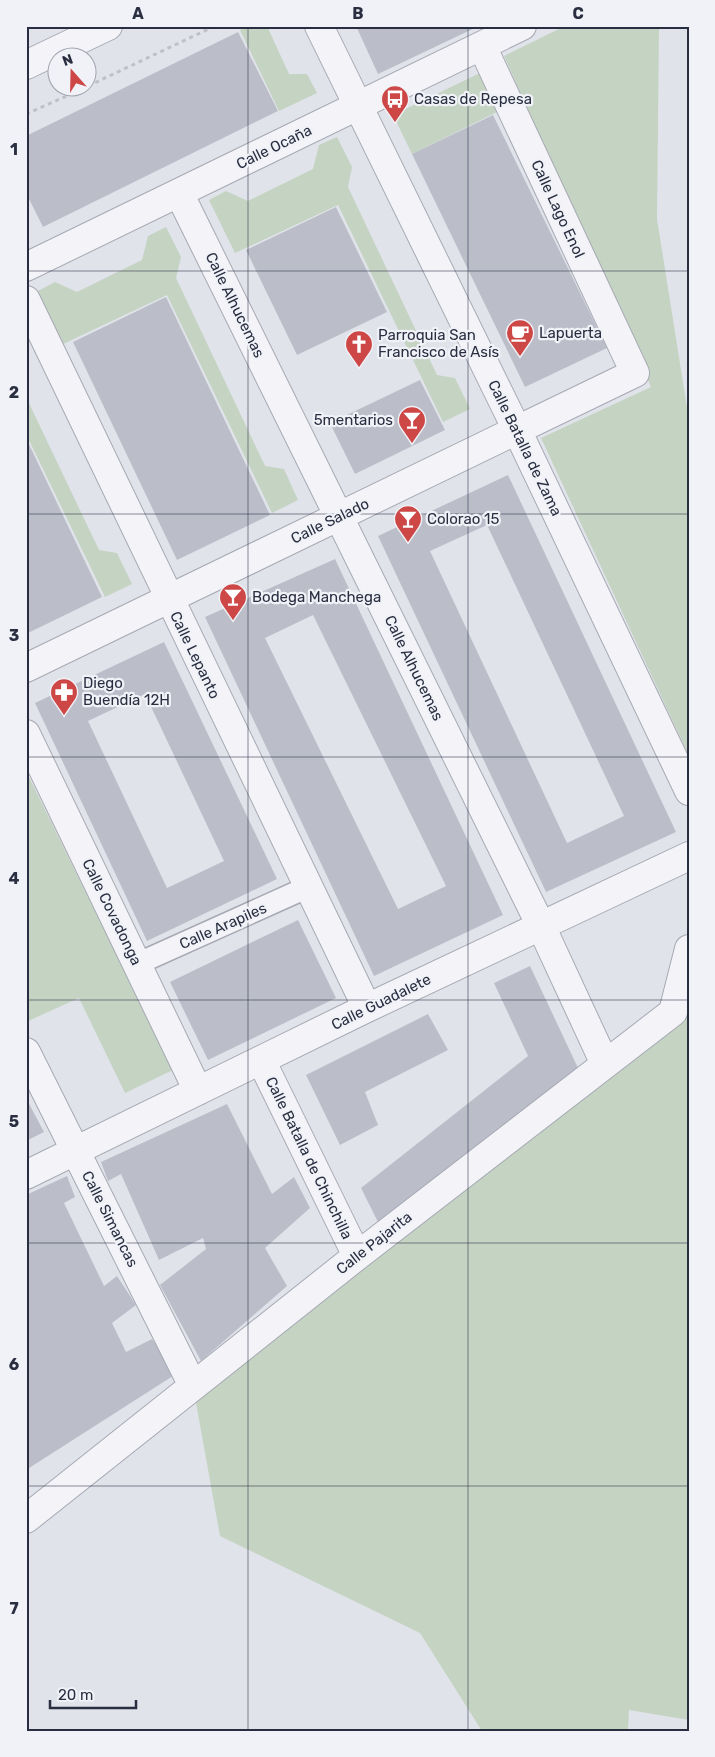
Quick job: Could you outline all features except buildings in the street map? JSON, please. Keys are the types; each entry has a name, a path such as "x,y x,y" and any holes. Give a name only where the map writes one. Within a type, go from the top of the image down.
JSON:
{"street":[{"path":"26,65 108,26"},
{"name":"Calle Batalla de Zama","path":"319,26 517,430 689,791"},
{"name":"Calle Ocaña","path":"26,267 522,26"},
{"name":"Calle Lago Enol","path":"482,46 634,373"},
{"name":"Calle Alhucemas","path":"179,192 541,926 605,1064"},
{"name":"Calle Lepanto","path":"26,300 168,599 367,1008"},
{"name":"Calle Salado","path":"26,668 634,373"},
{"name":"Calle Covadonga","path":"26,734 198,1091"},
{"name":"Calle Guadalete","path":"26,1175 367,1008 689,856"},
{"name":"Calle Arapiles","path":"137,964 308,887"},
{"name":"Calle Pajarita","path":"26,1519 357,1256 673,1012 689,949"},
{"name":"Calle Simancas","path":"26,1052 193,1386"},
{"name":"Calle Batalla de Chinchilla","path":"261,1060 357,1256"}],"path":[{"path":"98,81 214,26"},
{"path":"26,114 62,98"}],"green space":[{"path":"249,26 267,26 289,74 307,74 317,93 279,111 240,30"},
{"path":"565,26 659,26 657,219 689,420 689,756 541,438 651,387 504,56"},
{"path":"480,73 499,111 412,154 393,115"},
{"path":"337,137 352,167 348,187 437,375 455,378 470,409 443,422 338,205 235,253 209,200 226,191 248,201 313,169 319,145"},
{"path":"166,227 181,257 176,278 265,466 284,469 298,500 272,513 167,295 63,344 38,291 55,282 77,292 142,260 148,236"},
{"path":"26,397 99,550 117,553 132,584 105,597 26,434"},
{"path":"26,771 173,1070 125,1093 79,998 26,1022"},
{"path":"673,1012 689,1014 689,1720 629,1710 628,1731 482,1731 420,1633 220,1536 193,1386"}],"place":[{"name":"Casas de Repesa","path":"395,123"},
{"name":"Lapuerta","path":"520,357"},
{"name":"Parroquia San Francisco de Asís","path":"359,368"},
{"name":"5mentarios","path":"412,444"},
{"name":"Colorao 15","path":"408,543"},
{"name":"Bodega Manchega","path":"233,621"},
{"name":"Diego Buendía 12H","path":"64,716"}]}
